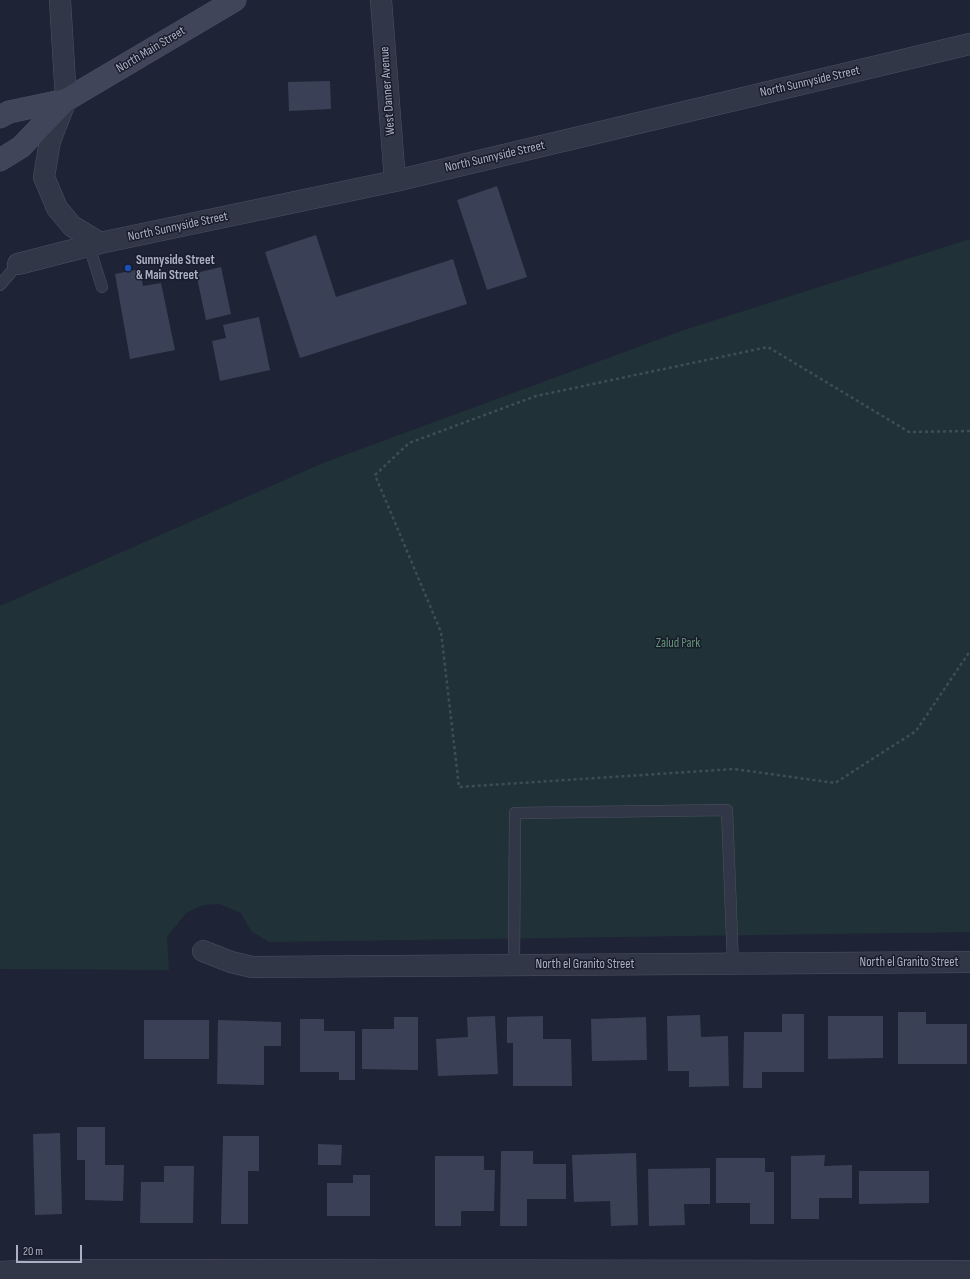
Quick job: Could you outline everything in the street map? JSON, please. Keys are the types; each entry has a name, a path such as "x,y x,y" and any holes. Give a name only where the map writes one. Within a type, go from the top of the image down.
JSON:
{"main road":[{"name":"North Main Street","path":"0,160 21,147 66,100 235,0"},
{"name":"North Main Street","path":"0,117 9,112 66,100"}],"street":[{"path":"60,0 66,100 50,141 44,177 57,208 72,226 95,245"},
{"name":"West Danner Avenue","path":"381,0 395,181"},
{"name":"North Sunnyside Street","path":"18,264 95,245 395,181 970,44"},
{"name":"North el Granito Street","path":"203,951 230,962 252,968 970,962"},
{"path":"0,1272 40,1270 970,1271"}],"lane":[{"path":"95,245 102,288"},
{"path":"0,284 18,264"},
{"path":"514,966 515,813 727,810 733,964"}],"path":[{"path":"970,431 909,432 768,347 536,396 409,443 375,475 441,632 459,787 734,769 835,784 916,731 970,651"}],"green space":[{"name":"Zalud Park","path":"970,239 970,932 269,942 251,931 241,913 219,904 203,905 186,913 167,937 169,970 0,969 0,606 323,463 684,330"}],"building":[{"path":"330,81 331,109 289,111 288,82"},
{"path":"497,186 527,277 487,290 457,200"},
{"path":"316,235 336,297 453,259 467,304 300,358 265,252"},
{"path":"221,267 231,314 206,320 196,273"},
{"path":"140,269 143,286 161,283 175,350 130,359 115,274"},
{"path":"259,317 270,370 220,381 212,341 226,338 223,325"},
{"path":"898,1012 926,1012 926,1024 967,1024 967,1064 898,1064"},
{"path":"782,1014 804,1014 804,1072 762,1072 762,1088 743,1088 744,1032 782,1032"},
{"path":"700,1015 701,1037 728,1036 729,1086 689,1087 689,1071 668,1071 667,1016"},
{"path":"495,1016 498,1074 438,1076 436,1039 468,1037 467,1017"},
{"path":"543,1016 543,1039 571,1039 572,1086 513,1086 513,1043 507,1043 507,1017"},
{"path":"828,1016 883,1016 883,1058 828,1059"},
{"path":"394,1017 418,1017 418,1070 362,1069 362,1029 394,1029"},
{"path":"646,1017 647,1060 592,1061 591,1019"},
{"path":"300,1019 324,1019 324,1031 355,1031 355,1080 339,1080 339,1072 300,1072"},
{"path":"144,1020 209,1020 209,1059 144,1059"},
{"path":"218,1020 281,1022 281,1046 264,1046 264,1085 217,1084"},
{"path":"77,1127 105,1127 105,1165 124,1165 123,1201 85,1200 85,1160 77,1160"},
{"path":"60,1133 62,1214 35,1215 33,1134"},
{"path":"223,1136 259,1136 259,1171 248,1171 248,1224 221,1224"},
{"path":"318,1144 342,1145 341,1165 318,1165"},
{"path":"501,1151 533,1151 533,1164 566,1164 566,1199 527,1199 527,1226 500,1226"},
{"path":"636,1153 638,1225 611,1226 610,1201 574,1202 572,1155"},
{"path":"825,1155 824,1166 852,1165 852,1198 819,1198 819,1219 791,1219 791,1156"},
{"path":"435,1156 484,1156 484,1170 495,1170 494,1211 461,1211 461,1226 435,1226"},
{"path":"716,1158 765,1158 765,1172 774,1172 774,1224 750,1224 750,1203 716,1203"},
{"path":"164,1166 194,1166 193,1223 140,1223 141,1182 164,1182"},
{"path":"710,1168 710,1204 684,1204 685,1225 649,1226 648,1169"},
{"path":"859,1171 929,1171 929,1203 859,1204"},
{"path":"353,1175 370,1175 370,1216 327,1216 327,1183 353,1183"}],"place":[{"name":"Sunnyside Street & Main Street","path":"128,268"}]}
